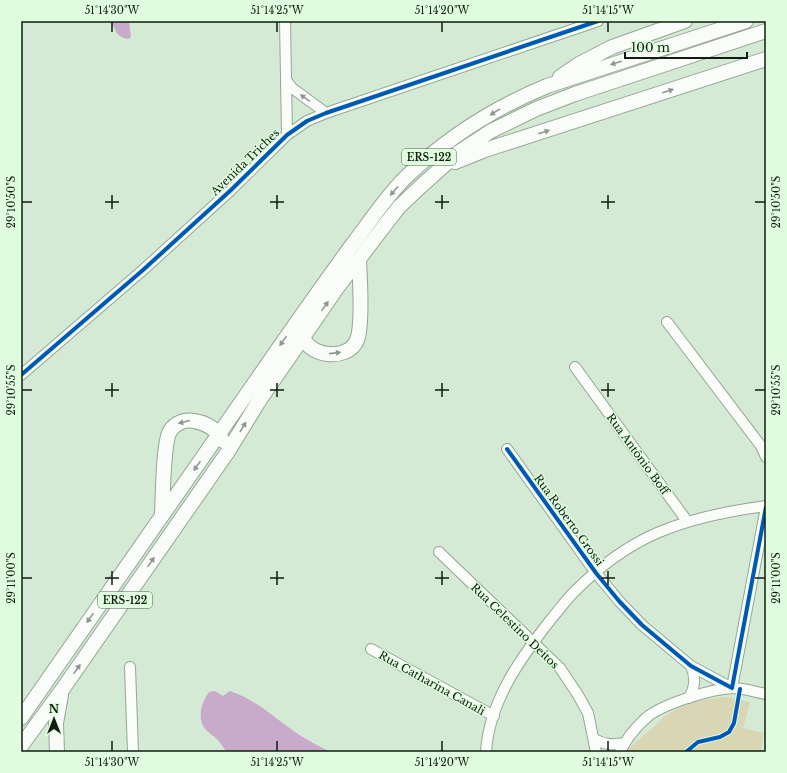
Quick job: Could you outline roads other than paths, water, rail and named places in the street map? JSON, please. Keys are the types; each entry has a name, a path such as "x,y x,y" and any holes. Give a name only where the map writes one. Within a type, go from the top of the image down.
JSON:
{"highway":[{"path":"547,86 579,64 612,47 669,24 685,21"},
{"name":"ERS-122","path":"21,718 305,309 368,224 405,178 446,144 472,126 521,97 547,86 746,21"},
{"name":"ERS-122","path":"21,746 62,690 227,453 258,401 337,288 399,207 459,152 488,133 536,109 575,94 766,31"},
{"path":"442,168 485,150 766,59"},
{"path":"305,309 302,326 302,338 309,348 323,354 339,354 350,349 356,342 360,330 359,261"},
{"path":"162,513 166,446 170,430 185,421 193,420 206,424 219,434 227,453"},
{"path":"57,752 56,723 62,690"}],"street":[{"path":"285,21 286,135"},
{"name":"Avenida Triches","path":"21,375 26,366 143,270 231,190 286,135 308,121 326,113 598,21"},
{"path":"286,80 292,88 326,113"},
{"path":"667,322 761,446 766,457"},
{"name":"Rua Antônio Boff","path":"575,367 687,521"},
{"name":"Rua Roberto Grossi","path":"507,449 596,573 619,601 642,625 691,666 732,688"},
{"path":"486,752 494,716 503,692 514,671 533,642 573,593 624,551 650,537 687,521 728,511 766,507 732,688"},
{"name":"Rua Celestino Deitos","path":"439,552 560,668 578,694 588,713 596,752"},
{"name":"Rua Catharina Canali","path":"370,648 494,716"},
{"path":"689,698 694,688 695,681 691,666"},
{"path":"130,667 133,752"},
{"path":"594,739 601,743 622,747 635,729 647,717 661,709 709,692 732,688 766,694"}]}
